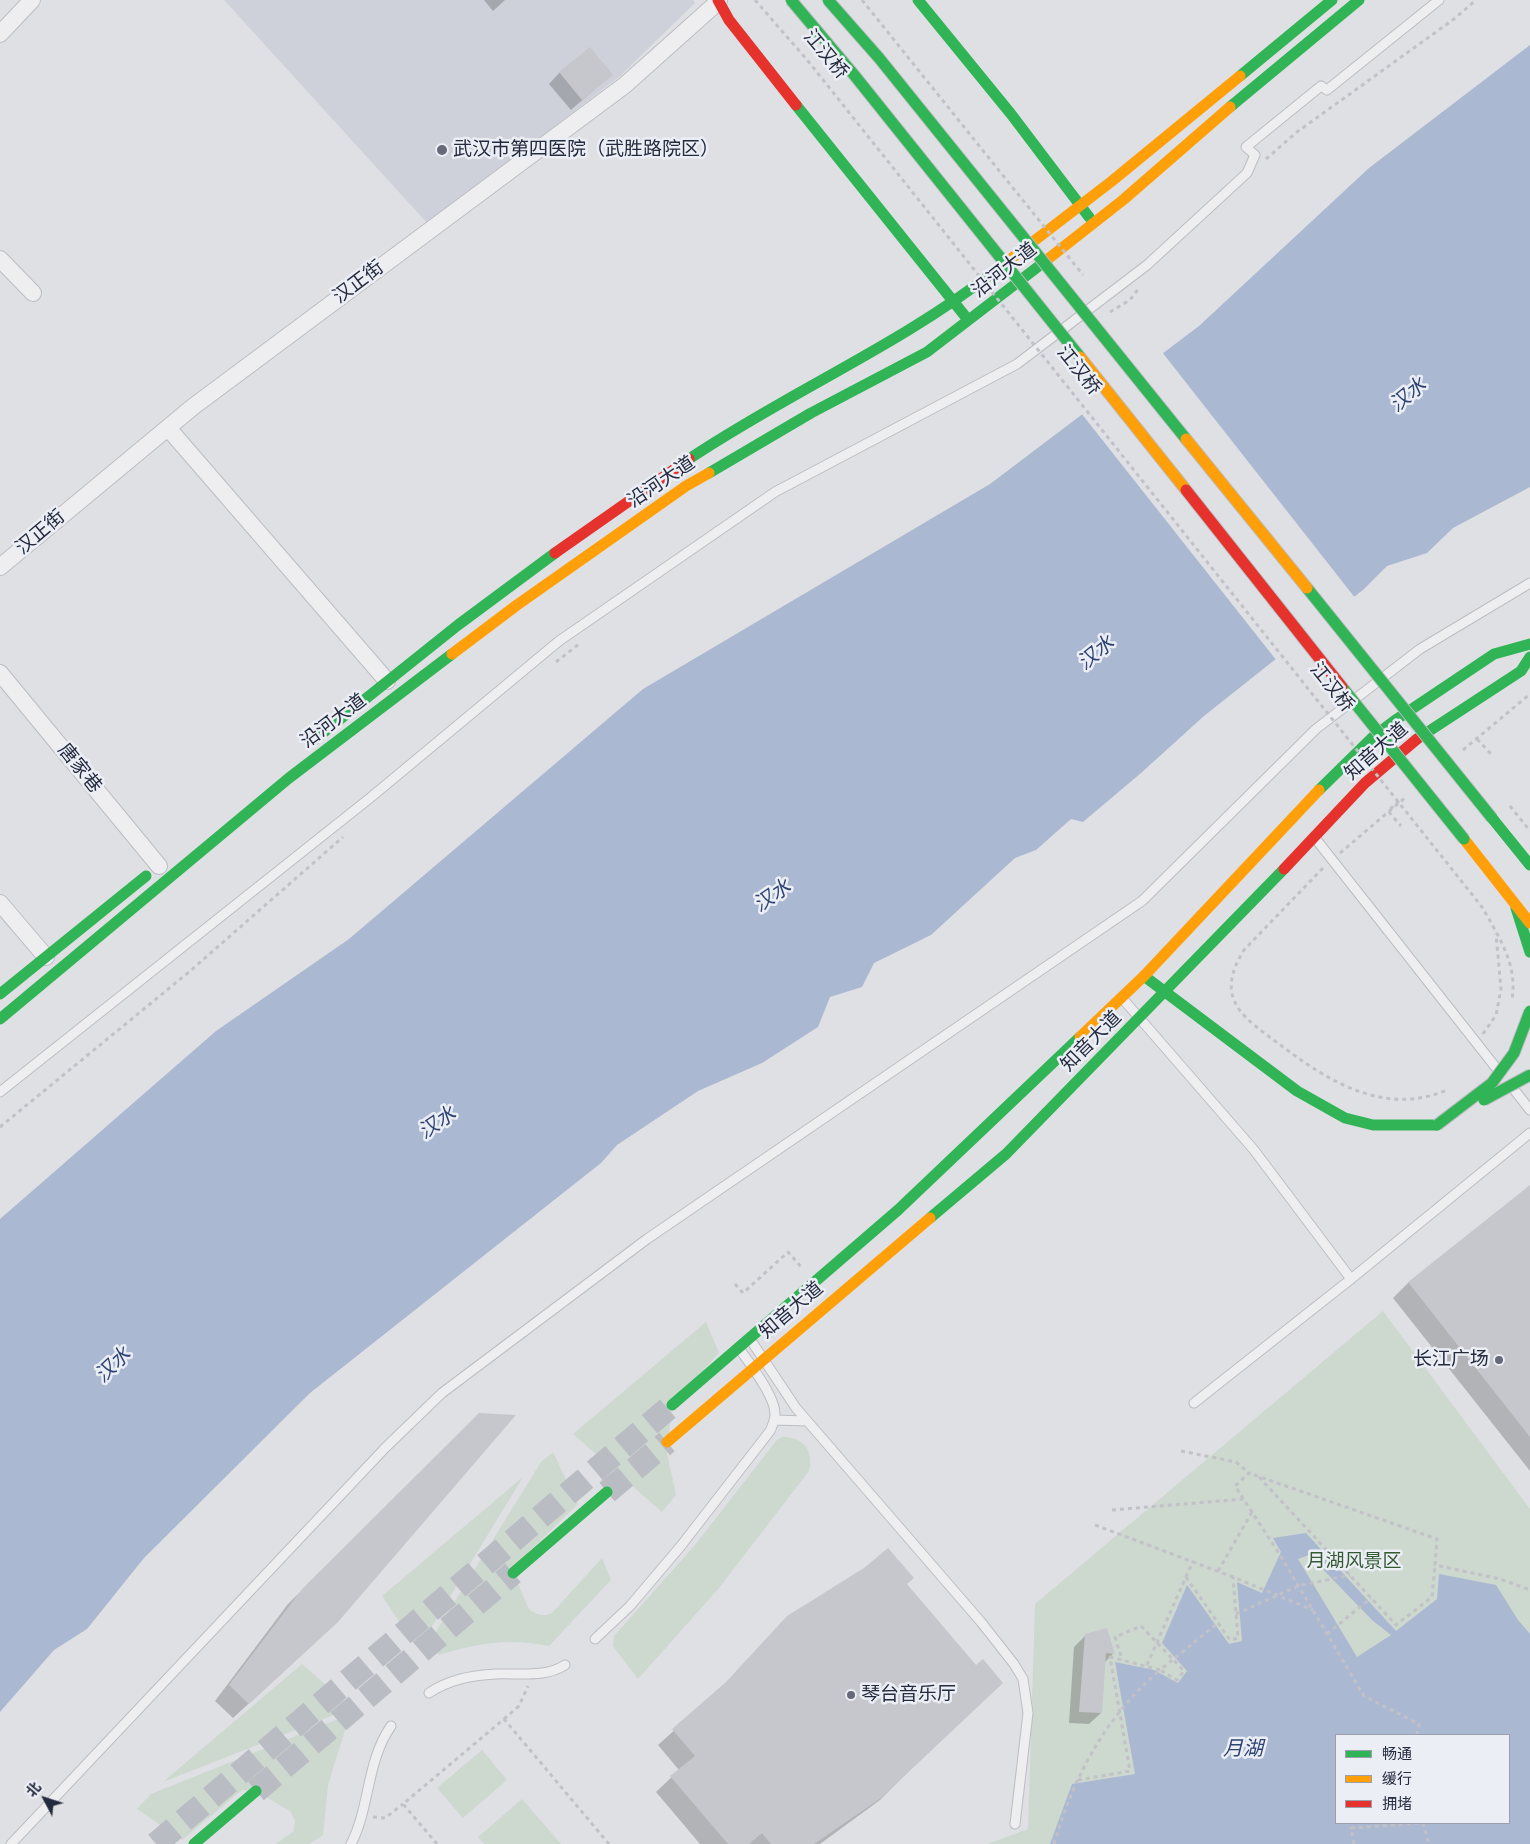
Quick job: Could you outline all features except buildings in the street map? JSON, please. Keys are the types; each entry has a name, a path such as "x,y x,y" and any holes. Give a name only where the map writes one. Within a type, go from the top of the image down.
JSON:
{"main road":[{"path":"719,0 729,20 969,322"},
{"name":"江汉桥","path":"791,0 855,76 1530,923"},
{"name":"江汉桥","path":"828,0 878,58 1530,865"},
{"path":"918,0 1011,114 1094,224"},
{"name":"沿河大道","path":"304,748 388,681 561,550 708,446 790,396 928,320 954,303 1080,205 1332,0"},
{"name":"沿河大道","path":"0,1019 289,778 517,604 686,486 811,412 927,352 969,322 1094,224 1359,0"},
{"name":"知音大道","path":"672,1405 898,1210 1121,998 1327,782 1373,738 1397,718 1494,654 1530,644"},
{"name":"知音大道","path":"667,1442 752,1367 1006,1154 1166,992 1364,783 1398,754 1523,673 1530,657"},
{"path":"0,994 162,863"},
{"path":"1514,902 1530,952"},
{"path":"1144,976 1297,1091 1345,1118 1373,1125 1437,1125 1530,1075"},
{"path":"1437,1125 1492,1083 1514,1053 1530,1011"},
{"path":"513,1573 607,1492"},
{"path":"194,1844 256,1791"}],"street":[{"path":"0,34 32,0"},
{"name":"汉正街","path":"0,567 209,394 625,85 719,0"},
{"path":"0,259 33,294"},
{"path":"168,428 388,681"},
{"name":"唐家巷","path":"0,673 162,863"},
{"path":"0,902 46,957"}],"lane":[{"path":"0,1092 370,798 559,641 775,492 1017,364 1147,265 1247,173 1255,155 1246,147 1321,86 1327,90 1440,0"},
{"path":"12,1844 386,1447 442,1394 647,1239 1142,901 1316,729 1420,649 1530,584"},
{"path":"1313,836 1530,1110"},
{"path":"1121,998 1254,1150 1351,1279"},
{"path":"1194,1403 1351,1279 1530,1133"},
{"path":"750,1338 785,1394 981,1622 1014,1664 1023,1679 1027,1694 1028,1713 1015,1824"},
{"path":"595,1639 630,1606 680,1547 770,1431 774,1420 774,1408 752,1367 738,1348"},
{"path":"774,1420 806,1420"},
{"path":"429,1694 448,1683 472,1676 549,1672 565,1665"},
{"path":"350,1844 360,1816 375,1759 391,1726"}],"path":[{"name":"江汉桥","path":"755,0 815,69 1482,907 1509,958 1514,987 1512,1002"},
{"path":"1259,165 1296,132 1454,20 1476,0"},
{"path":"1104,315 1130,300 1141,285"},
{"path":"1036,357 1044,352"},
{"path":"551,666 582,642"},
{"path":"1465,749 1478,738 1491,754"},
{"path":"1399,801 1388,810 1401,826"},
{"path":"0,1127 189,972 345,835"},
{"path":"1323,868 1244,950 1234,966 1231,985 1234,1001 1242,1016 1318,1073 1358,1092 1390,1098 1416,1098 1446,1090 1452,1086"},
{"path":"1484,1034 1496,1015 1501,989 1496,931"},
{"path":"735,1284 743,1293 788,1252 804,1270"},
{"path":"1181,1451 1236,1462 1249,1473 1259,1477 1437,1539 1432,1597 1396,1625 1259,1477"},
{"path":"1249,1473 1235,1486 1280,1555 1364,1696 1419,1724 1417,1734"},
{"path":"1112,1510 1244,1499"},
{"path":"1218,1571 1252,1512"},
{"path":"1095,1525 1193,1561 1313,1610"},
{"path":"1147,1665 1193,1561"},
{"path":"1434,1565 1500,1579 1530,1590"},
{"path":"1236,1614 1298,1586 1350,1575"},
{"path":"1186,1577 1230,1640 1238,1638 1233,1577"},
{"path":"1327,1634 1370,1599"},
{"path":"1054,1844 1077,1780 1097,1741 1121,1709 1158,1671 1173,1657 1217,1624"},
{"path":"1077,1780 1130,1771 1121,1709 1110,1657 1122,1660 1147,1665 1177,1680 1184,1672 1173,1657 1142,1626 1115,1637 1122,1660"},
{"path":"360,1816 385,1818 403,1804 519,1706 532,1674"},
{"path":"504,1719 609,1844"},
{"path":"403,1804 437,1844"},
{"path":"1354,1844 1351,1828 1402,1824"},
{"path":"1423,1824 1429,1844"}],"shaded area":[{"name":"武汉市第四医院（武胜路院区）","path":"224,0 693,0 695,3 620,76 428,224"}],"green space":[{"name":"月湖风景区","path":"1383,1311 1530,1509 1530,1844 988,1844 1028,1829 1035,1604"},
{"path":"706,1322 719,1353 672,1405 667,1453 676,1495 662,1512 573,1434"},
{"path":"782,1437 796,1439 805,1446 810,1457 809,1471 719,1588 638,1679 613,1646 614,1636 695,1545 776,1441"},
{"path":"553,1452 578,1504 511,1569 529,1609 540,1615 552,1613 602,1558 611,1580 549,1646 520,1642 494,1643 467,1647 439,1655 429,1643 541,1462"},
{"path":"523,1477 426,1636 415,1645 382,1596"},
{"path":"302,1664 348,1704 339,1713 163,1782"},
{"path":"338,1719 345,1722 346,1727 328,1785 323,1835 309,1844 276,1844 294,1831 295,1820 290,1811 256,1791 242,1790 182,1840 137,1809 151,1794"},
{"path":"482,1750 507,1780 463,1818 437,1788"},
{"path":"522,1799 561,1844 484,1844 478,1837"}],"water":[{"name":"汉水","path":"1530,45 1530,487 1453,528 1427,553 1387,566 1364,589 1204,716 1083,822 1071,819 1036,850 1015,858 931,935 874,963 862,987 830,997 818,1027 762,1063 698,1091 617,1145 601,1163 310,1393 144,1558 87,1629 54,1650 0,1712 0,1219 216,1031 349,939 643,689 990,484 1199,326 1369,168"},
{"name":"月湖","path":"1306,1533 1396,1631 1437,1599 1439,1574 1496,1585 1518,1620 1530,1634 1530,1844 1050,1844 1072,1784 1135,1774 1115,1662 1154,1670 1178,1683 1187,1671 1162,1643 1187,1585 1229,1644 1242,1641 1237,1582 1262,1593 1281,1552 1273,1538","holes":["1309,1555 1372,1620 1391,1635 1357,1657 1298,1559"]}],"pier":[{"path":"1162,352 1356,599 1277,661 1081,413"}],"tunnel":[{"path":"156,1844 672,1405"},
{"path":"607,1492 667,1442"},
{"path":"256,1791 513,1573"}],"traffic: fast":[{"path":"791,0 855,76 1080,357"},
{"path":"828,0 879,58 1186,439"},
{"path":"918,0 1011,114 1089,217"},
{"path":"1240,76 1332,0"},
{"path":"1230,107 1359,0"},
{"path":"796,105 965,316"},
{"path":"709,473 811,413 927,352 1048,259"},
{"path":"689,459 921,322 959,298 995,271"},
{"path":"314,740 458,625 555,553"},
{"path":"1307,588 1492,818"},
{"path":"1319,790 1373,737 1397,719 1494,654 1530,644"},
{"path":"0,1019 289,778 452,654"},
{"path":"1417,739 1521,671 1530,657"},
{"path":"1342,687 1464,839"},
{"path":"1492,818 1530,865"},
{"path":"930,1218 1006,1154 1284,869"},
{"path":"0,994 146,876"},
{"path":"1516,908 1530,952"},
{"path":"1144,976 1297,1091 1345,1118 1373,1125 1437,1125"},
{"path":"1437,1125 1492,1083 1514,1053 1530,1011"},
{"path":"672,1405 898,1210 1080,1037"},
{"path":"1484,1100 1530,1075"},
{"path":"513,1573 607,1492"},
{"path":"194,1844 256,1791"}],"traffic: slow":[{"path":"995,271 1112,181 1240,76"},
{"path":"1048,259 1123,200 1230,107"},
{"path":"1080,357 1186,490"},
{"path":"1186,439 1307,588"},
{"path":"452,654 517,605 686,486 709,473"},
{"path":"1080,1037 1144,976 1319,790"},
{"path":"1464,839 1530,923"},
{"path":"667,1442 930,1218"}],"traffic: jam":[{"path":"718,0 729,20 796,105"},
{"path":"555,553 689,459"},
{"path":"1186,490 1342,687"},
{"path":"1284,869 1365,783 1417,739"}],"place":[{"name":"武汉市第四医院（武胜路院区）","path":"442,150"},
{"name":"长江广场","path":"1499,1360"},
{"name":"琴台音乐厅","path":"851,1695"}]}
